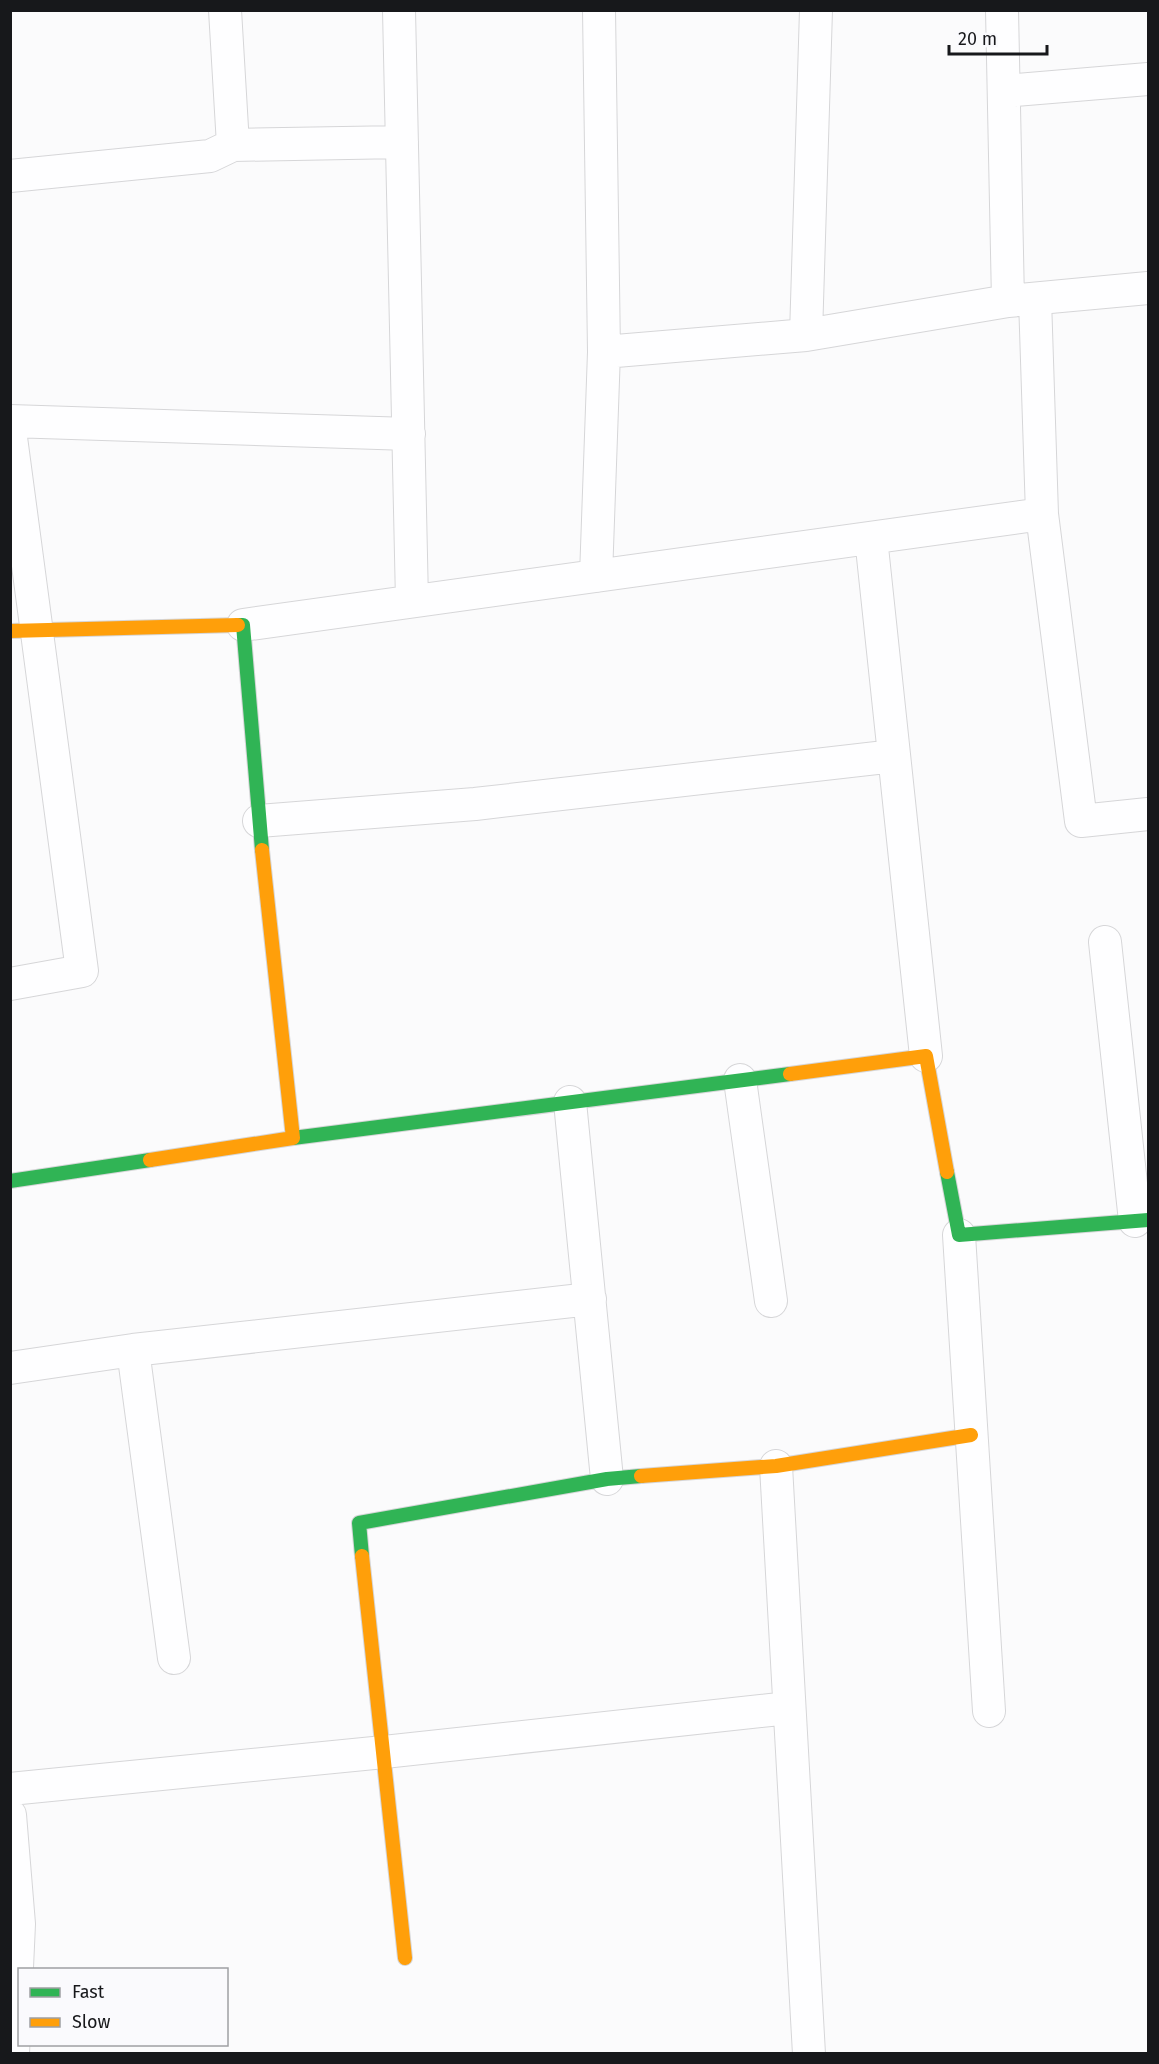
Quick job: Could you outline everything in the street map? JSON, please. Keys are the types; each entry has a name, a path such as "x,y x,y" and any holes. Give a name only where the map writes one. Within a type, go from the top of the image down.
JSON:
{"street":[{"path":"225,10 233,145"},
{"path":"399,10 412,601"},
{"path":"596,576 604,352 599,10"},
{"path":"806,335 816,10"},
{"path":"1002,10 1004,91 1021,300 1042,514 1081,821 1149,814"},
{"path":"1004,91 1149,79"},
{"path":"10,176 210,156 233,145 402,142"},
{"path":"604,352 806,335 1021,300 1149,288"},
{"path":"10,421 410,434"},
{"path":"10,430 24,631 82,971 10,984"},
{"path":"24,631 193,624 243,625 1042,514"},
{"path":"871,537 926,1056 959,1235 988,1712"},
{"path":"243,625 259,821 293,1138"},
{"path":"259,821 475,804 894,756"},
{"path":"959,1235 1142,1221 1105,942"},
{"path":"10,1180 293,1138 926,1056"},
{"path":"740,1080 771,1301"},
{"path":"570,1102 607,1479"},
{"path":"10,1368 133,1350 590,1299"},
{"path":"133,1350 174,1658"},
{"path":"405,1958 359,1523 607,1479 776,1466 971,1435"},
{"path":"776,1466 808,2054"},
{"path":"10,1789 384,1752 789,1708"},
{"path":"10,1815 15,1924 13,2054"}],"traffic: fast":[{"path":"238,625 243,625 262,850"},
{"path":"293,1138 790,1074"},
{"path":"10,1181 150,1160"},
{"path":"947,1172 959,1235 1148,1220"},
{"path":"362,1556 359,1523 607,1479 641,1476"}],"traffic: slow":[{"path":"10,631 238,625"},
{"path":"150,1160 293,1138 262,850"},
{"path":"790,1074 926,1056 947,1172"},
{"path":"641,1476 776,1466 971,1435"},
{"path":"362,1556 405,1958"}]}
